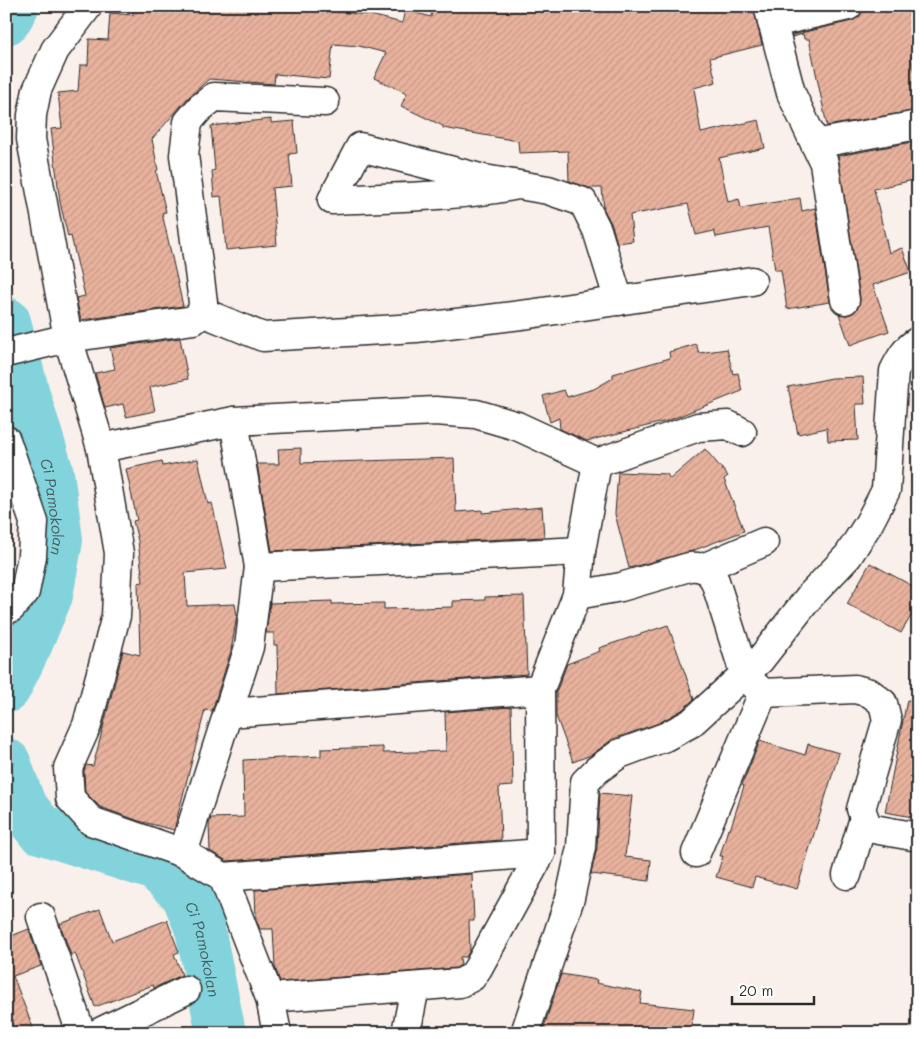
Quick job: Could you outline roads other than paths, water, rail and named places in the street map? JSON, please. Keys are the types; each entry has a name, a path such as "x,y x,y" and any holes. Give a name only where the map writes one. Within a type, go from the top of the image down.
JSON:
{"street":[{"path":"88,6 55,50 37,90 32,115 31,139 68,338 102,448 119,553 116,616 87,725 68,768 70,798 91,821 183,853 223,877 541,853"},
{"path":"845,300 824,163 791,93 770,14 848,6"},
{"path":"17,350 68,338 194,320 202,312 203,302 184,156 188,122 200,108 214,97 325,102"},
{"path":"815,144 918,125"},
{"path":"518,185 444,196 332,200 360,147 484,179 548,190 583,202 597,230 619,301"},
{"path":"202,312 262,336 416,328 530,314 752,281"},
{"path":"696,853 754,684 760,660 810,596 848,556 869,524 886,490 894,371 911,345 918,341"},
{"path":"102,448 234,421 435,411 476,414 517,426 597,463 698,427 728,425 742,432"},
{"path":"183,853 249,647 259,567 234,421"},
{"path":"6,440 34,522 32,556 25,592 11,608 6,610"},
{"path":"270,998 415,988 460,983 472,977 541,853 540,689 577,595 580,551 597,463"},
{"path":"703,568 764,542"},
{"path":"259,567 580,551"},
{"path":"577,595 621,587 689,567 708,570 715,581 754,684"},
{"path":"525,1033 570,898 581,846 585,782 597,770 619,754 665,737 754,684 855,689 870,694 883,704 888,720 861,809 868,828 918,837"},
{"path":"229,713 540,689"},
{"path":"847,875 864,818"},
{"path":"223,877 270,998 277,1033"},
{"path":"40,917 81,1033"},
{"path":"406,1033 415,988"},
{"path":"98,1033 186,990"}],"waterway":[{"name":"Ci Pamokolan","path":"6,20 14,6"},
{"name":"Ci Pamokolan","path":"6,322 26,398 49,473 58,540 48,595 28,643 6,688"},
{"name":"Ci Pamokolan","path":"6,763 21,805 40,829 156,866 186,894 200,929 221,1033"}]}
